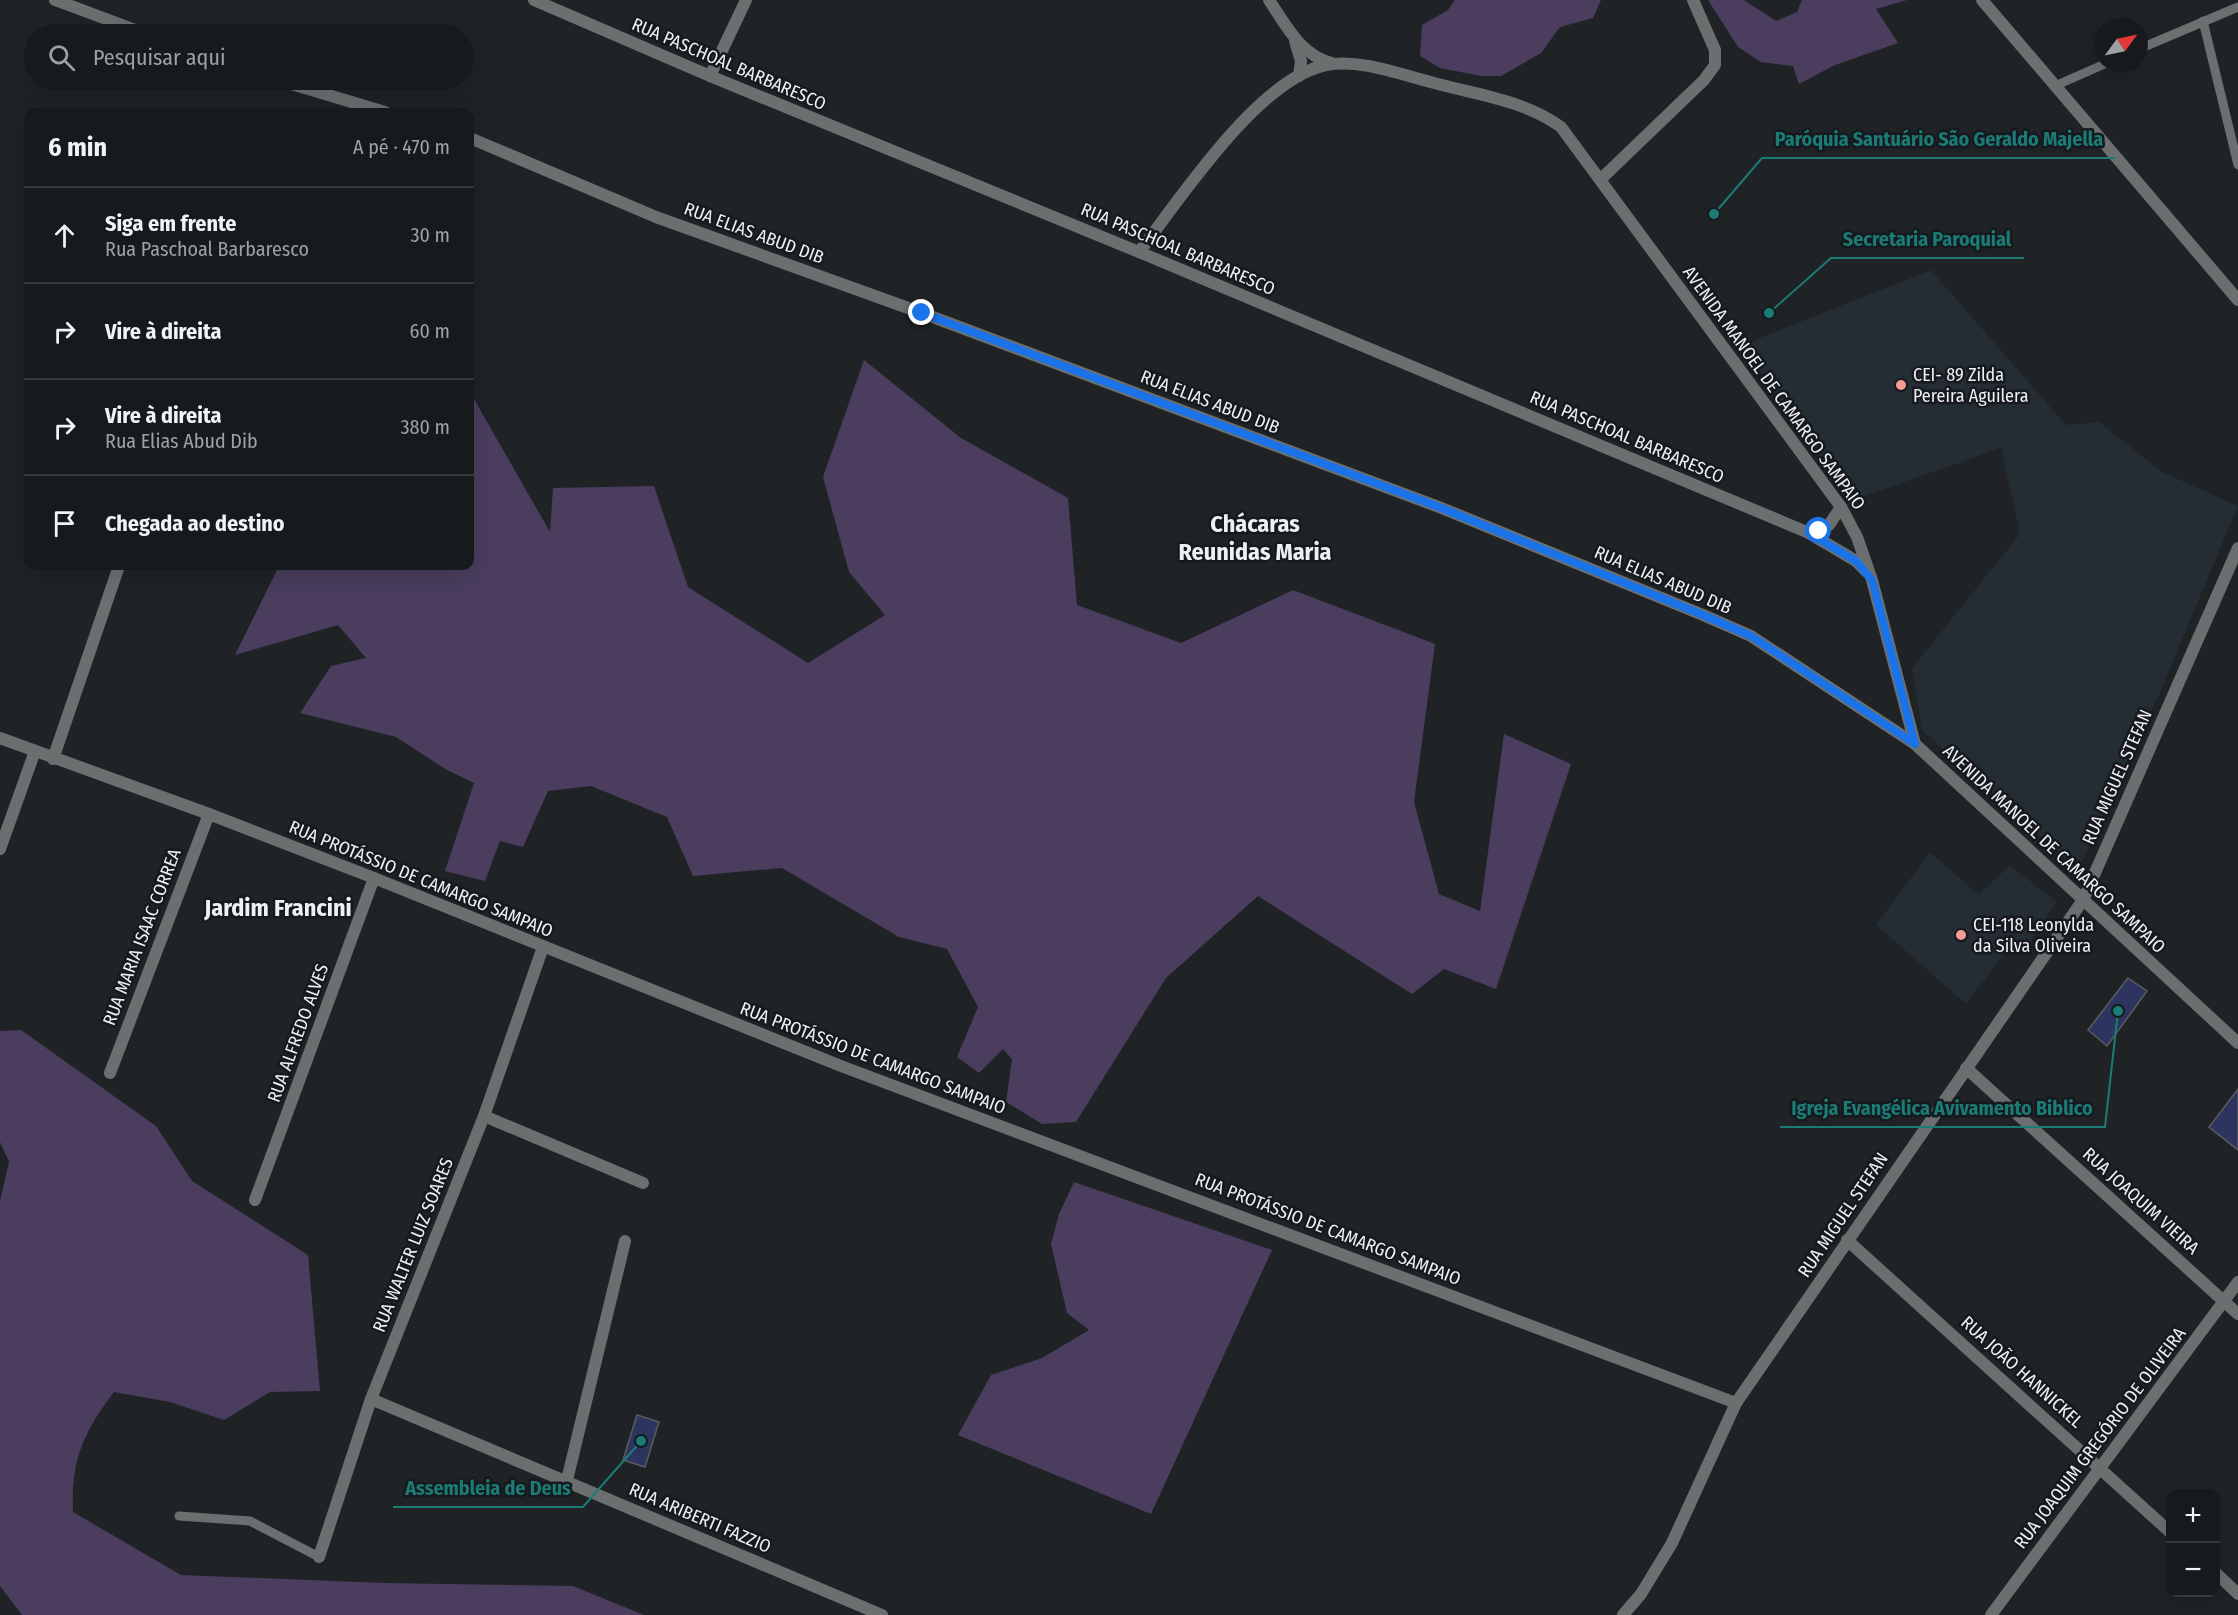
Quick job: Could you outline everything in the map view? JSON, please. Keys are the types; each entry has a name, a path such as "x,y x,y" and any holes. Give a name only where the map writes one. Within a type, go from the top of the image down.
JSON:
{"street":[{"path":"55,0 119,24"},
{"name":"RUA PASCHOAL BARBARESCO","path":"534,0 710,76 1139,252 1809,533 1856,561 1872,580"},
{"path":"710,76 746,0"},
{"name":"AVENIDA MANOEL DE CAMARGO SAMPAIO","path":"1269,0 1289,29 1311,54 1336,64"},
{"path":"1601,179 1704,81 1715,65 1715,50 1693,0"},
{"path":"1982,0 2238,300"},
{"name":"AVENIDA MANOEL DE CAMARGO SAMPAIO","path":"1289,29 1301,61 1299,76"},
{"name":"AVENIDA MANOEL DE CAMARGO SAMPAIO","path":"1139,252 1249,113 1265,98 1313,69 1336,64 1365,66 1516,103 1542,113 1561,127 1601,179 1841,507 1857,537 1872,580 1915,744 2238,1043"},
{"path":"311,90 372,108"},
{"name":"RUA ELIAS ABUD DIB","path":"474,140 656,217 922,313 1439,507 1703,615 1751,636 1915,744"},
{"path":"1809,533 1829,525 1841,507"},
{"name":"RUA MIGUEL STEFAN","path":"1623,1615 1641,1594 1672,1543 1736,1403 2083,900 2238,548"},
{"path":"53,759 118,570"},
{"name":"RUA PROTÁSSIO DE CAMARGO SAMPAIO","path":"0,738 374,878 831,1062 1736,1403"},
{"path":"0,849 35,751"},
{"name":"RUA MARIA ISAAC CORREA","path":"110,1073 208,814"},
{"name":"RUA ALFREDO ALVES","path":"255,1200 374,878"},
{"name":"RUA WALTER LUIZ SOARES","path":"319,1557 371,1399 484,1116 543,947"},
{"name":"RUA JOAQUIM VIEIRA","path":"1966,1068 2238,1314"},
{"path":"484,1116 643,1183"},
{"name":"RUA JOÃO HANNICKEL","path":"1848,1240 2166,1528"},
{"path":"567,1480 625,1241"},
{"name":"RUA JOAQUIM GREGÓRIO DE OLIVEIRA","path":"1990,1615 2238,1282"},
{"name":"RUA ARIBERTI FAZZIO","path":"371,1399 882,1615"},
{"path":"2220,1577 2238,1594"}],"lane":[{"path":"2148,45 2238,7"},
{"path":"2203,21 2238,165"},
{"path":"2056,85 2094,69"},
{"path":"179,1516 250,1521 319,1557"}],"shaded area":[{"path":"1455,0 1601,0 1593,18 1560,27 1541,53 1501,76 1481,76 1440,68 1420,56 1422,25 1448,10"},
{"path":"1708,0 1744,0 1776,21 1797,12 1802,0 1907,0 1876,9 1898,43 1835,65 1799,84 1793,66 1761,62 1738,47"},
{"path":"1931,270 2066,425 2099,422 2162,472 2238,506 2158,697 2082,862 2073,865 1922,730 1912,668 2020,534 2001,448 1850,501 1742,345"},
{"path":"864,360 961,438 1068,498 1077,605 1181,643 1293,590 1435,644 1414,802 1439,894 1480,911 1504,734 1571,764 1496,989 1444,969 1412,994 1258,896 1166,978 1076,1122 1042,1124 1006,1102 1012,1059 1003,1049 979,1073 957,1057 978,1007 947,949 899,937 782,868 693,876 667,817 591,786 548,791 523,847 500,841 485,881 445,871 474,783 447,770 396,737 300,713 331,666 366,658 338,625 235,655 277,570 474,570 474,399 550,532 553,488 654,486 688,587 808,663 885,615 849,572 823,477"},
{"name":"CEI-118 Leonylda da Silva Oliveira","path":"1930,852 1979,895 2010,865 2057,902 2023,951 2011,945 1966,1004 1876,925"},
{"path":"21,1030 156,1126 192,1181 308,1255 320,1391 270,1392 224,1420 170,1402 114,1392 94,1421 81,1448 74,1477 73,1512 181,1575 385,1583 573,1586 644,1615 22,1615 0,1586 0,1201 9,1162 0,1142 0,1031"},
{"path":"1074,1182 1272,1250 1151,1514 958,1435 991,1375 1042,1358 1089,1330 1067,1313 1051,1244 1059,1214"}],"building":[{"path":"2128,978 2147,991 2107,1046 2088,1030"},
{"path":"2238,1089 2238,1150 2209,1127"},
{"path":"637,1415 659,1422 645,1467 623,1460"}],"place":[{"name":"Paróquia Santuário São Geraldo Majella","path":"1714,214"},
{"name":"Secretaria Paroquial","path":"1769,313"},
{"name":"CEI- 89 Zilda Pereira Aguilera","path":"1901,385"},
{"name":"CEI-118 Leonylda da Silva Oliveira","path":"1961,935"},
{"name":"Igreja Evangélica Avivamento Biblico","path":"2118,1011"},
{"name":"Assembleia de Deus","path":"641,1441"}],"district":[{"name":"Chácaras Reunidas Maria","path":"1255,538"},
{"name":"Jardim Francini","path":"278,908"}],"route":[{"path":"922,313 1439,507 1703,615 1751,636 1903,739 1915,744 1872,580 1863,566 1809,533 1819,531"}]}
